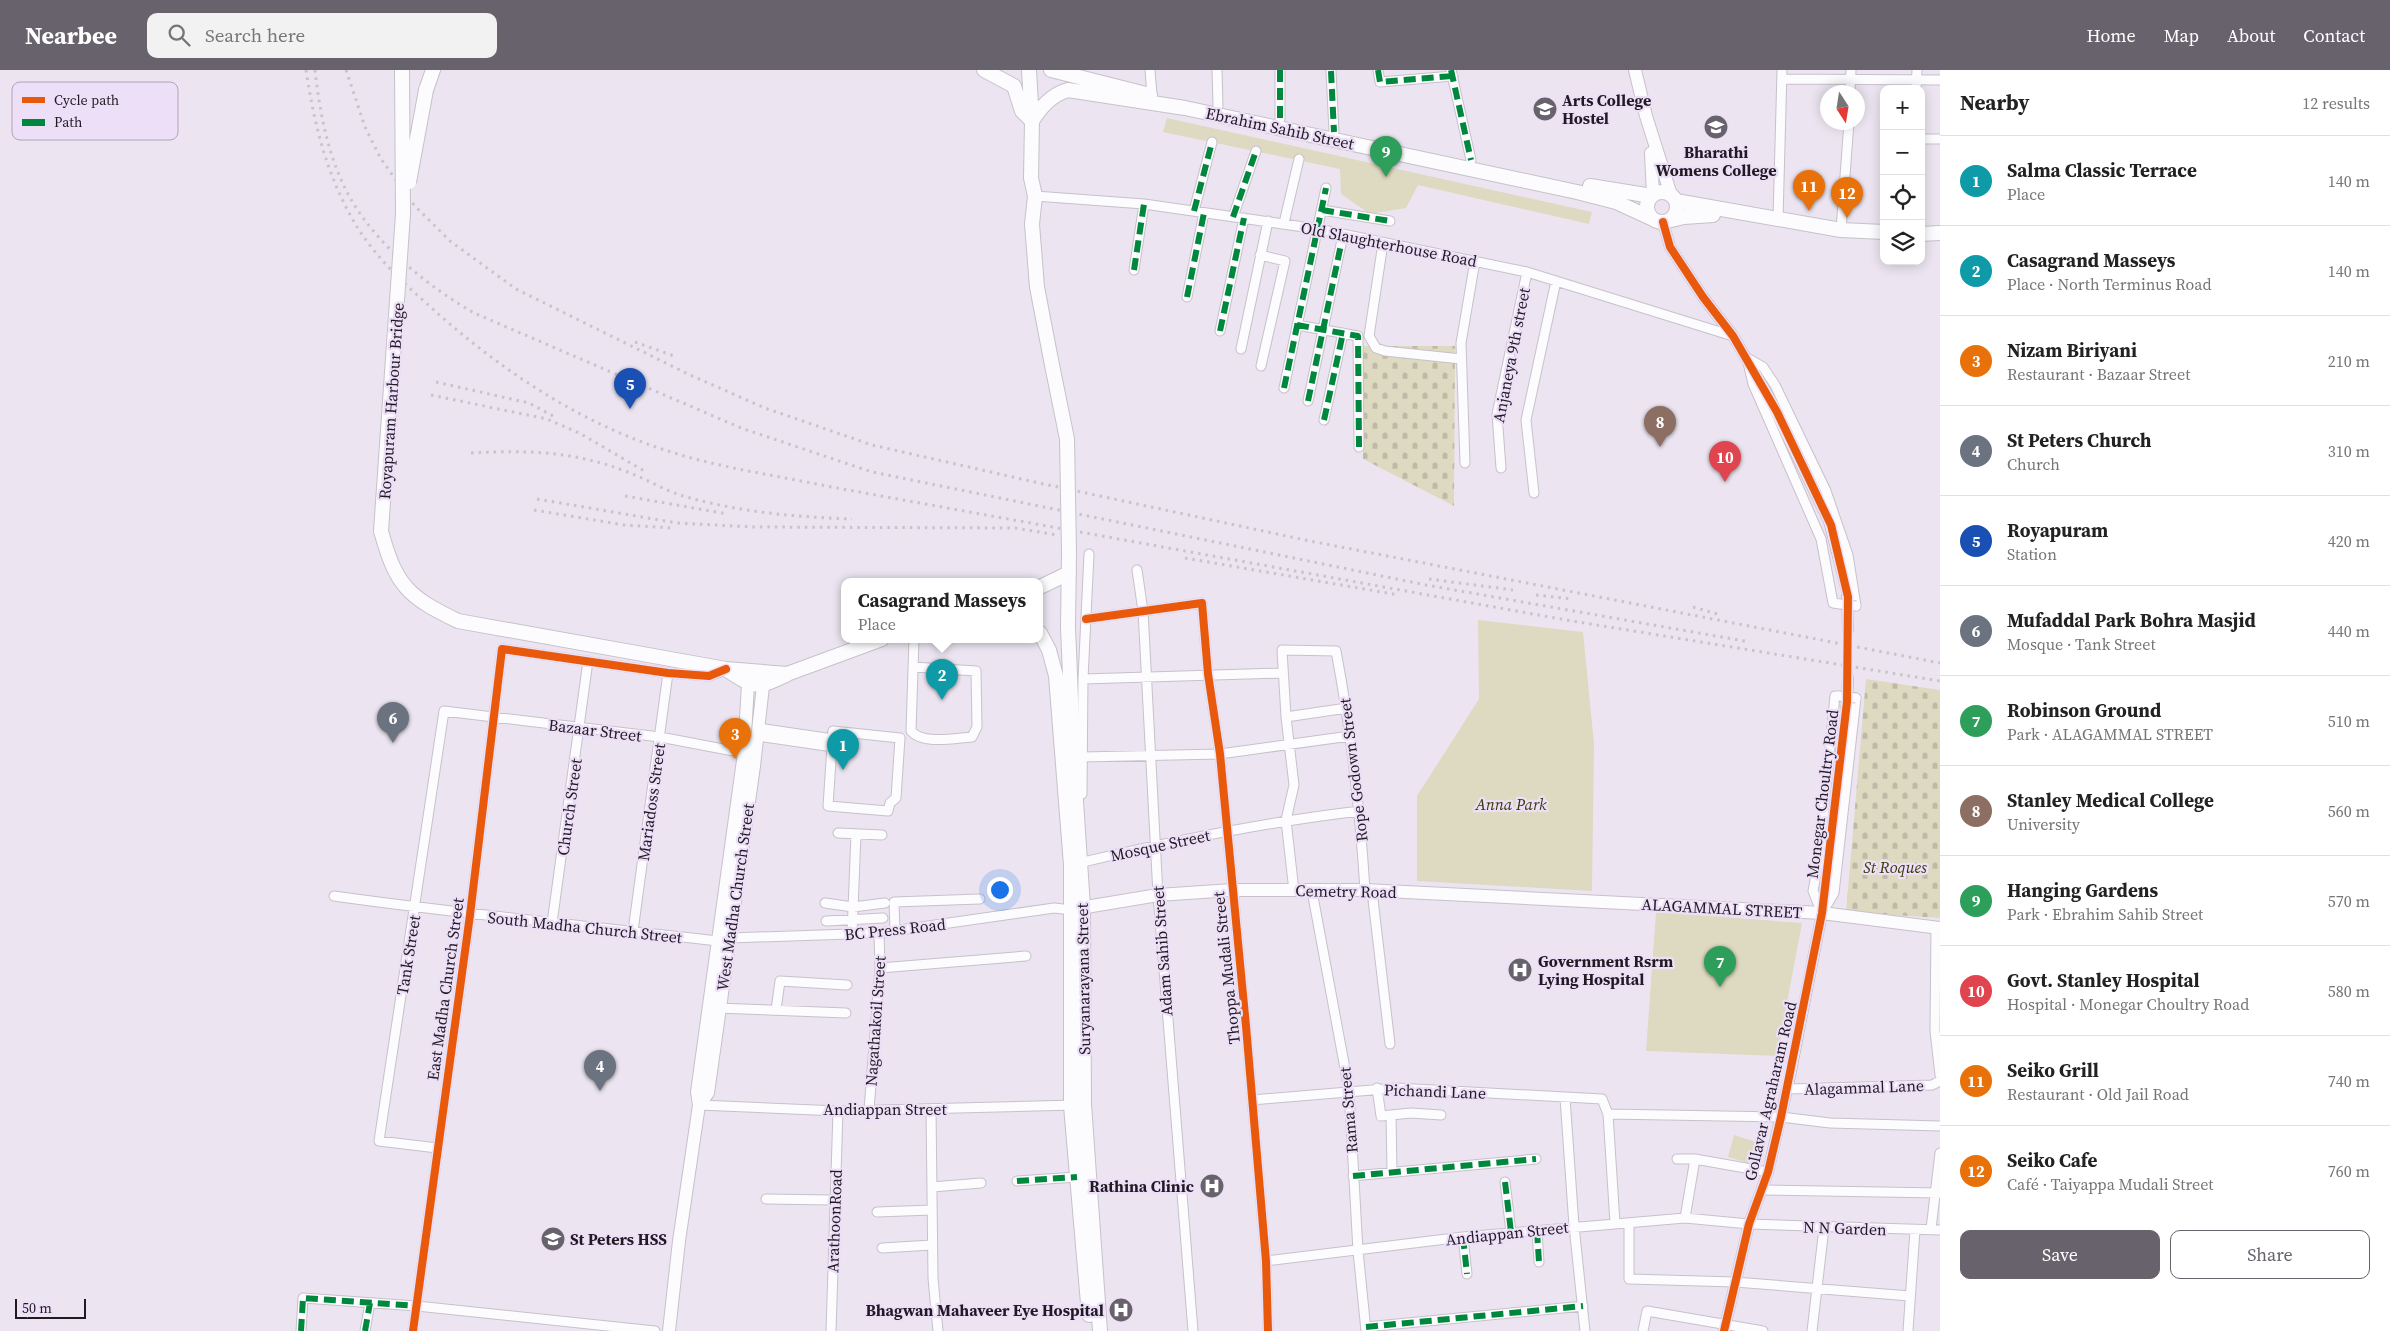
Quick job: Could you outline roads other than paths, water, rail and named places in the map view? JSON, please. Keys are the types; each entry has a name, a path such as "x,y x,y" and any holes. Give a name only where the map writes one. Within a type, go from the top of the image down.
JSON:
{"main road":[{"name":"Royapuram Harbour Bridge","path":"402,70 403,214 381,531 388,556 403,585 424,605 458,621 726,669 787,674"},
{"path":"403,214 426,90 433,70"},
{"path":"984,70 1014,86 1022,111 1032,121 1039,109 1057,93 1068,90 1069,74"},
{"name":"Suryanarayana Street","path":"1029,70 1032,121 1031,178 1035,196 1032,224 1037,287 1067,438 1068,627 1079,863 1077,1177 1090,1331"},
{"name":"Ebrahim Sahib Street","path":"1051,70 1152,95 1218,106 1578,184 1652,195"},
{"path":"1635,70 1646,116 1653,165 1652,195 1647,205 1661,220"},
{"name":"Ebrahim Sahib Street","path":"1068,90 1186,108 1567,190 1616,202 1661,220"},
{"path":"1646,116 1677,210 1661,220"},
{"path":"1652,195 1661,192 1674,198 1754,215 1842,230 1880,232"},
{"path":"1661,220 1692,216 1754,215"},
{"path":"1925,234 1940,233"},
{"path":"1043,586 1069,573"},
{"name":"Suryanarayana Street","path":"1043,638 1049,650 1056,676 1078,908"},
{"path":"726,669 748,684 762,686 787,674 871,643"},
{"name":"West Madha Church Street","path":"724,940 744,753 748,684"},
{"name":"West Madha Church Street","path":"669,1331 679,1241 699,1105 697,1092 705,1071 757,732 762,686"},
{"name":"Cemetry Road","path":"1078,908 1158,895 1232,890 1368,890 1622,903"},
{"name":"ALAGAMMAL STREET","path":"1622,903 1822,913 1938,928"},
{"name":"Suryanarayana Street","path":"1078,1105 1100,1331"}],"street":[{"path":"1150,70 1152,95"},
{"path":"1217,70 1218,106"},
{"path":"1280,70 1280,119"},
{"path":"1378,70 1380,82 1452,73 1471,160"},
{"path":"1916,85 1917,70"},
{"path":"1331,71 1334,132"},
{"path":"1778,219 1782,75 1851,75 1916,85 1940,80"},
{"path":"1842,230 1848,130"},
{"path":"1925,139 1940,139"},
{"path":"1194,211 1212,142"},
{"path":"1233,217 1256,151"},
{"path":"1284,223 1299,159"},
{"path":"1284,388 1326,188"},
{"name":"Old Slaughterhouse Road","path":"1035,196 1144,204 1284,223 1343,234 1527,272 1734,336"},
{"path":"1134,270 1144,204"},
{"path":"1322,210 1390,220"},
{"path":"1187,296 1204,213"},
{"path":"1220,331 1244,218"},
{"path":"1661,220 1670,247 1703,297 1734,336 1747,358 1777,412 1831,525 1847,591 1848,630"},
{"path":"1241,348 1268,222"},
{"path":"1308,401 1343,234"},
{"path":"1383,243 1369,336 1376,348 1385,351 1461,359"},
{"path":"1260,256 1285,261 1261,366"},
{"path":"1465,463 1461,343 1475,261"},
{"name":"Anjaneya 9th street","path":"1501,468 1497,414 1527,272"},
{"path":"1534,493 1526,420 1556,281"},
{"path":"1297,325 1358,336 1359,447"},
{"path":"1324,420 1343,333"},
{"path":"1747,358 1763,367 1775,385 1826,491 1840,526 1848,555 1856,606 1833,603 1821,539 1752,384 1747,358"},
{"path":"1076,825 1082,806 1083,679 1089,554"},
{"name":"Adam Sahib Street","path":"1136,570 1143,611 1149,757 1158,895 1193,1331"},
{"name":"Thoppa Mudali Street","path":"1143,611 1202,603 1208,674 1220,754 1252,1100 1266,1261 1268,1331"},
{"path":"1086,619 1143,611"},
{"path":"913,667 976,671 977,727 975,735 972,737 926,739 916,737 911,731 913,667 914,643"},
{"name":"East Madha Church Street","path":"413,1331 470,915 502,649 588,661"},
{"name":"Rope Godown Street","path":"1282,673 1282,650 1336,651 1347,708 1368,890 1390,1044"},
{"path":"588,661 668,673 709,676 726,669"},
{"name":"Church Street","path":"552,923 588,661"},
{"name":"Mariadoss Street","path":"633,931 668,673"},
{"path":"1083,679 1282,673 1294,785 1286,820 1294,890"},
{"name":"Monegar Choultry Road","path":"1822,913 1844,731 1848,678"},
{"path":"1835,696 1856,698 1834,893 1822,913 1813,891 1835,696"},
{"path":"1286,717 1347,708"},
{"name":"Bazaar Street","path":"444,711 580,729 660,737 744,753"},
{"name":"Tank Street","path":"437,1148 380,1141 444,711"},
{"path":"834,731 900,738 896,798 890,804 888,811 828,806 833,743 834,731"},
{"path":"757,732 833,743"},
{"path":"1082,757 1220,754 1350,736"},
{"name":"Mosque Street","path":"1079,863 1226,831 1286,820 1360,811"},
{"path":"838,833 882,834"},
{"path":"852,934 856,834"},
{"name":"Rama Street","path":"1312,891 1349,1090 1358,1251 1366,1329"},
{"name":"South Madha Church Street","path":"334,896 470,915 724,940"},
{"path":"895,930 894,902 980,900"},
{"path":"825,903 853,907 885,903"},
{"name":"BC Press Road","path":"724,940 879,932 1054,908 1078,908"},
{"name":"Gollavar Agraharam Road","path":"1724,1328 1749,1224 1768,1172 1788,1089 1822,913"},
{"path":"826,921 883,918"},
{"path":"1938,928 1935,1031 1940,1075"},
{"name":"Nagathakoil Street","path":"869,1110 880,968 879,932"},
{"path":"880,968 1026,956"},
{"path":"776,1010 780,982 847,985"},
{"path":"714,1008 846,1013"},
{"name":"Alagammal Lane","path":"1788,1089 1932,1085 1940,1081"},
{"path":"1377,1088 1381,1116 1441,1115"},
{"name":"Pichandi Lane","path":"1252,1100 1377,1088 1433,1089 1602,1099 1608,1114"},
{"path":"1564,1098 1574,1226 1585,1331"},
{"name":"Andiappan Street","path":"699,1105 838,1111 1078,1105"},
{"path":"931,1109 932,1245 938,1331"},
{"name":"ArathoonRoad","path":"831,1331 838,1111"},
{"path":"1615,1223 1608,1114 1781,1117 1830,1123 1940,1126"},
{"path":"1391,1115 1392,1172"},
{"path":"1936,1230 1940,1153"},
{"path":"1353,1176 1536,1159"},
{"path":"1677,1159 1695,1159 1768,1172"},
{"path":"1685,1218 1695,1159"},
{"path":"1017,1181 1077,1177"},
{"path":"1505,1182 1511,1232"},
{"path":"932,1187 981,1183"},
{"path":"1762,1190 1938,1194"},
{"path":"766,1199 834,1200"},
{"path":"877,1212 932,1210"},
{"name":"Andiappan Street","path":"1266,1261 1463,1237 1574,1226 1685,1218 1749,1224"},
{"path":"1629,1223 1629,1279 1735,1282 1910,1296"},
{"name":"N N Garden","path":"1749,1224 1824,1228 1936,1230"},
{"path":"1812,1331 1824,1228"},
{"path":"1908,1331 1915,1230"},
{"path":"1537,1231 1539,1262"},
{"path":"1463,1237 1467,1274"},
{"path":"882,1248 932,1245"},
{"path":"301,1331 303,1298 417,1306 656,1331"},
{"path":"365,1331 370,1303"},
{"path":"1366,1329 1583,1306"},
{"path":"1643,1331 1647,1311 1724,1328 1763,1331"}],"tunnel":[{"path":"1848,630 1848,678"}],"railway":[{"path":"306,70 317,128 335,184 360,232 386,264 415,293 480,349 571,409 637,440 709,463 826,486 1566,620 1940,681"},
{"path":"315,70 327,138 344,186 363,218 406,264 440,291 474,313 741,428 872,472 1426,585 1750,642"},
{"path":"346,70 365,127 381,159 414,205 450,241 516,289 690,375 765,408 872,445 1039,483 1310,541 1940,663"},
{"path":"635,342 674,356"},
{"path":"436,382 529,403 555,417"},
{"path":"431,395 547,419 581,434 646,472"},
{"path":"471,453 532,452 569,456 608,465 676,494 704,502 767,513 852,519"},
{"path":"625,496 728,514"},
{"path":"537,499 677,523 753,527 1015,528 1057,535"},
{"path":"534,510 624,525 673,528"},
{"path":"1185,558 1399,595"},
{"path":"1429,579 1513,590"},
{"path":"1536,595 1573,599"},
{"path":"1693,607 1717,614"}],"place":[{"name":"Arts College Hostel","path":"1545,109"},
{"name":"Bharathi Womens College","path":"1716,127"},
{"name":"Hanging Gardens","path":"1386,177"},
{"name":"Seiko Grill","path":"1809,211"},
{"name":"Seiko Cafe","path":"1847,218"},
{"name":"Royapuram","path":"630,409"},
{"name":"Stanley Medical College","path":"1660,447"},
{"name":"Govt. Stanley Hospital","path":"1725,482"},
{"name":"Casagrand Masseys","path":"942,700"},
{"name":"Mufaddal Park Bohra Masjid","path":"393,743"},
{"name":"Nizam Biriyani","path":"735,759"},
{"name":"Salma Classic Terrace","path":"843,770"},
{"name":"Government Rsrm Lying Hospital","path":"1520,970"},
{"name":"Robinson Ground","path":"1720,987"},
{"name":"St Peters Church","path":"600,1091"},
{"name":"Rathina Clinic","path":"1212,1186"},
{"name":"St Peters HSS","path":"553,1239"},
{"name":"Bhagwan Mahaveer Eye Hospital","path":"1121,1310"}],"park label":[{"name":"Anna Park","path":"1511,804"},
{"name":"St Roques","path":"1895,867"}]}
